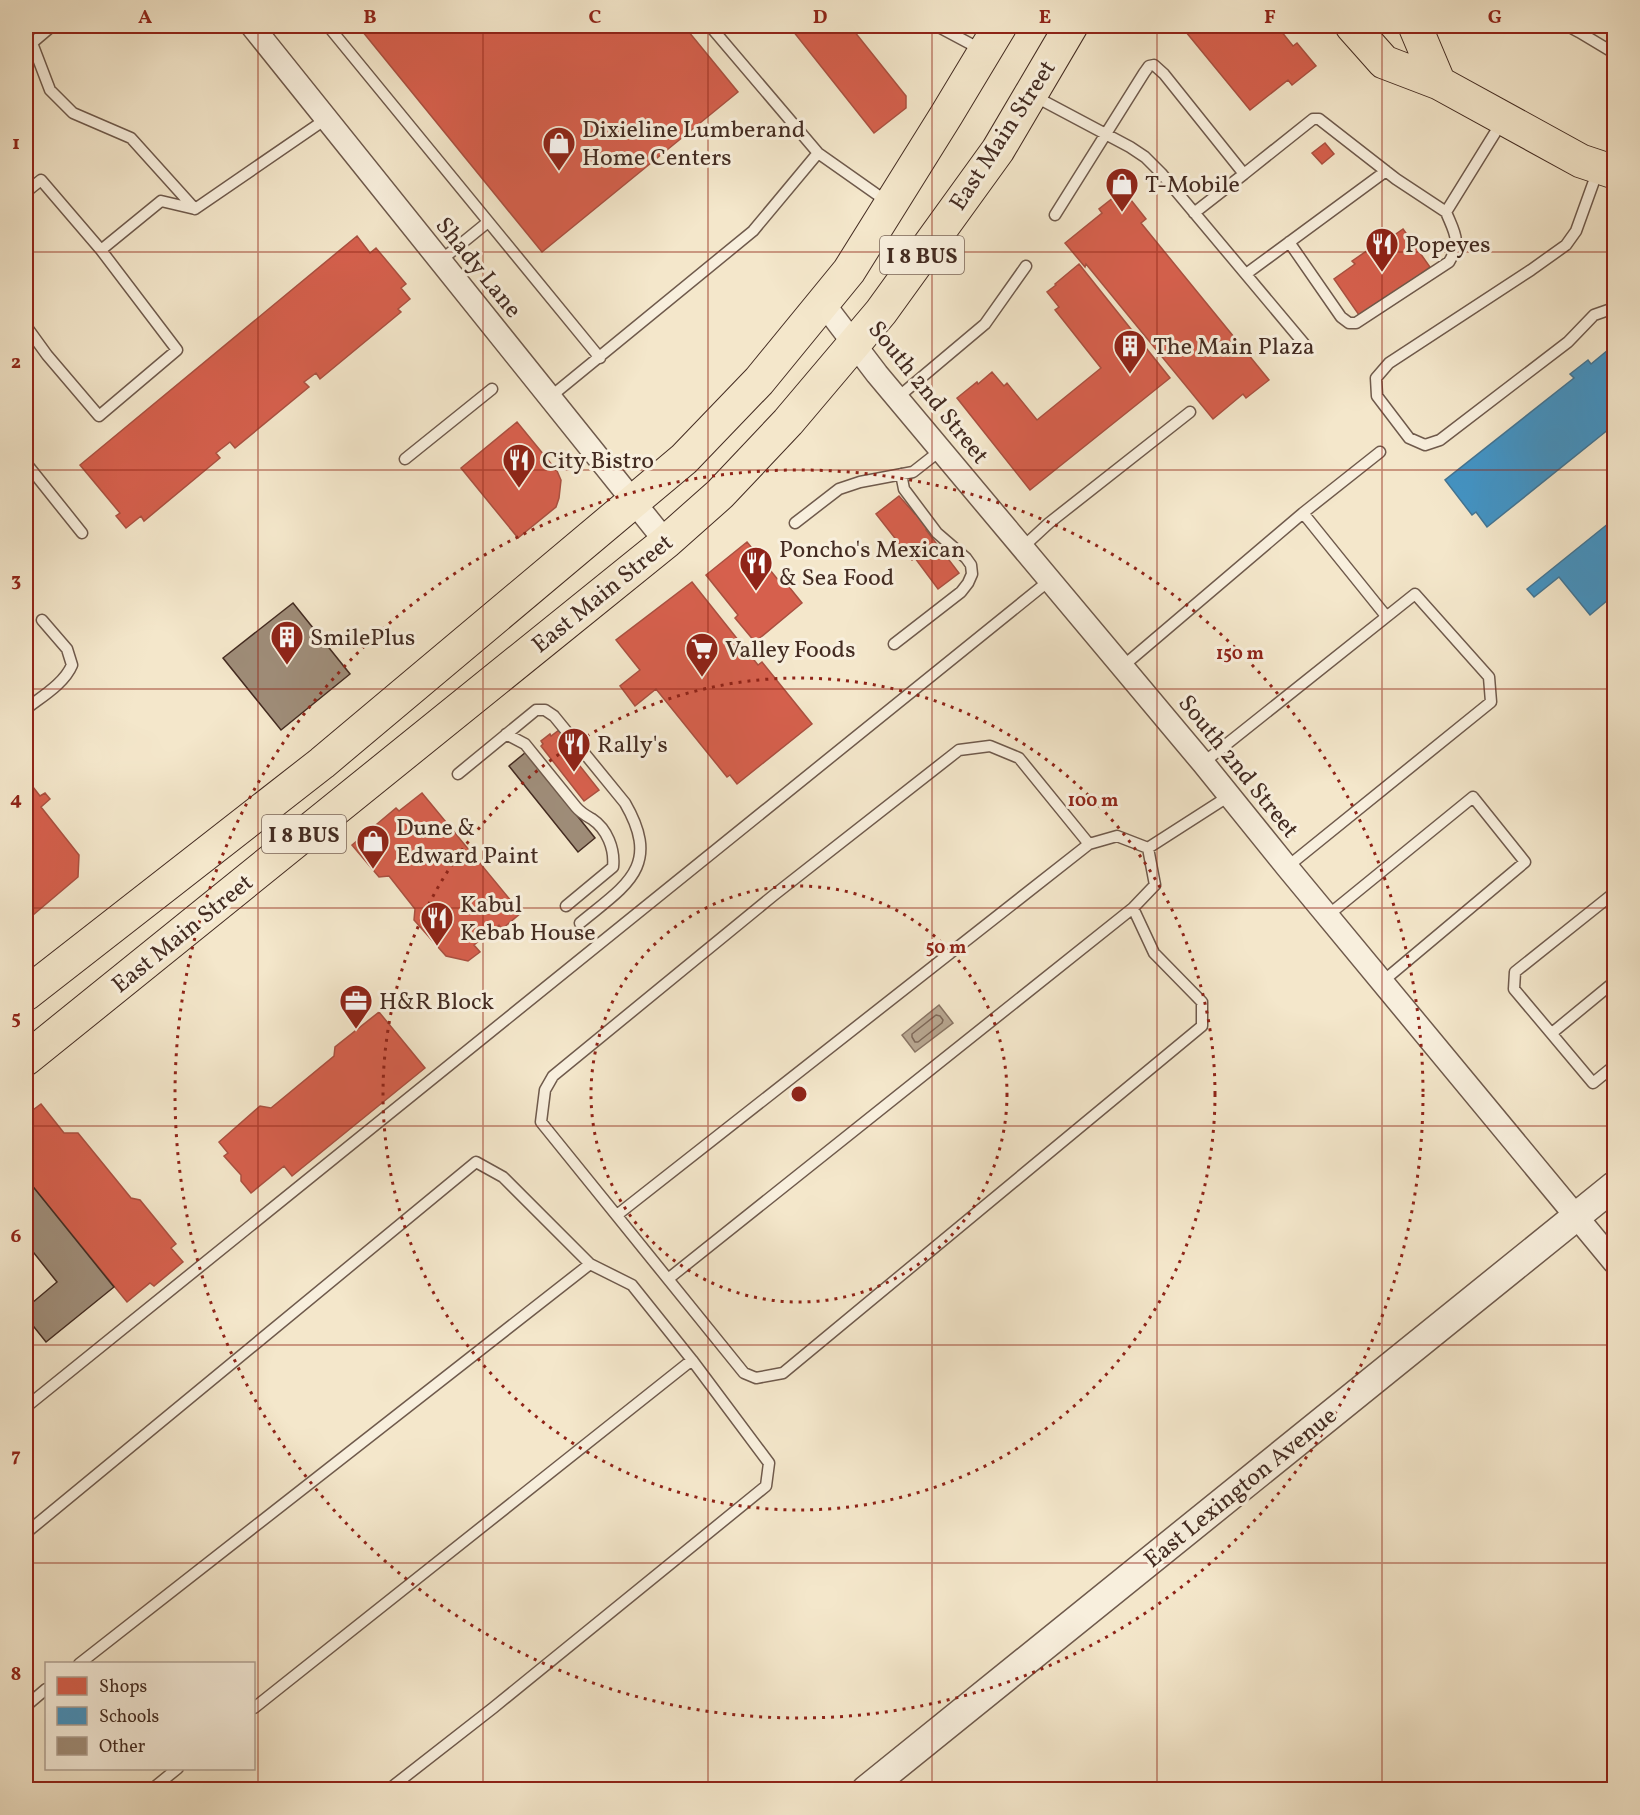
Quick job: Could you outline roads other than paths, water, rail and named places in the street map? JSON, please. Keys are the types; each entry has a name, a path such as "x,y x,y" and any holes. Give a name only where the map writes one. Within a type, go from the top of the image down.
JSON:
{"main road":[{"name":"East Main Street","path":"26,1059 666,542 720,494 788,422 880,312 998,150 1071,26"},
{"path":"1352,26 1384,62 1439,83 1581,161 1607,170"},
{"path":"1415,26 1439,83"},
{"name":"East Main Street","path":"26,994 322,763 684,459 759,381 849,271 992,39"},
{"path":"395,702 427,735"}],"street":[{"name":"Shady Lane","path":"254,26 666,542"},
{"name":"South 2nd Street","path":"823,303 897,398 1203,763 1614,1262"},
{"name":"East Lexington Avenue","path":"866,1790 1614,1186"}],"lane":[{"path":"52,26 32,43 50,90 73,113 131,138 195,209"},
{"path":"328,26 600,358"},
{"path":"710,26 818,153 891,204"},
{"path":"938,26 992,39"},
{"path":"1568,26 1580,29 1614,53"},
{"path":"1055,215 1149,66 1154,65 1164,74 1244,174"},
{"path":"1031,94 1145,156 1306,346"},
{"path":"1194,213 1313,118 1327,124 1386,171 1446,212 1457,240 1456,251 1449,262 1356,323 1349,323 1341,317 1289,242"},
{"path":"1446,212 1504,118"},
{"path":"101,250 161,201 195,209 326,119"},
{"path":"549,398 753,231 818,153"},
{"path":"1607,170 1576,231 1566,245 1532,270 1389,363 1376,378 1377,396 1410,438 1425,445 1440,440 1568,342 1594,315 1614,308"},
{"path":"1246,274 1386,171"},
{"path":"26,192 41,180 101,250 177,350 99,416 47,356 26,326"},
{"path":"440,261 489,222"},
{"path":"897,398 985,324 1026,266"},
{"path":"405,459 492,389"},
{"path":"1023,547 1049,523 1190,412"},
{"path":"795,523 839,489 860,482 913,472 941,450"},
{"path":"1122,668 1303,513 1380,452"},
{"path":"26,463 82,533"},
{"path":"894,644 961,592 972,574 971,565 966,558 937,533 904,489 901,474"},
{"path":"1303,513 1386,616"},
{"path":"26,1407 1050,580"},
{"path":"1203,763 1415,594 1489,677 1491,702 1287,867"},
{"path":"26,710 60,681 72,665 67,649 42,621"},
{"path":"458,774 536,710 545,710 554,716 625,803 640,835 641,851 636,871 624,887 580,923"},
{"path":"506,734 525,744 584,816 593,819 605,833 612,846 613,867 566,906"},
{"path":"1089,844 1019,758 990,746 959,750 774,895 553,1076 545,1090 541,1122 744,1373 756,1378 783,1373 1202,1026 1202,1002 1154,953 1133,908"},
{"path":"1148,848 1229,796"},
{"path":"1327,916 1473,797 1525,862 1382,982"},
{"path":"616,1215 1089,844 1117,836 1148,848"},
{"path":"668,1279 1133,908 1155,885 1148,848"},
{"path":"1614,893 1515,972 1514,989 1593,1083 1614,1066"},
{"path":"1552,1034 1614,982"},
{"path":"26,1533 476,1162 503,1178 590,1263 632,1285 692,1360 769,1463 766,1486 493,1708 388,1790"},
{"path":"82,1662 590,1263"},
{"path":"255,1707 692,1360"},
{"path":"26,1706 45,1690"},
{"path":"151,1790 176,1770"}],"water":[{"path":"939,1005 953,1023 915,1052 902,1035"}],"place":[{"name":"Dixieline Lumberand Home Centers","path":"559,172"},
{"name":"T-Mobile","path":"1122,213"},
{"name":"Popeyes","path":"1382,273"},
{"name":"The Main Plaza","path":"1130,375"},
{"name":"City Bistro","path":"519,489"},
{"name":"Poncho's Mexican & Sea Food","path":"756,592"},
{"name":"SmilePlus","path":"287,666"},
{"name":"Valley Foods","path":"702,678"},
{"name":"Rally's","path":"574,773"},
{"name":"Dune & Edward Paint","path":"373,870"},
{"name":"Kabul Kebab House","path":"437,947"},
{"name":"H&R Block","path":"356,1030"}]}
